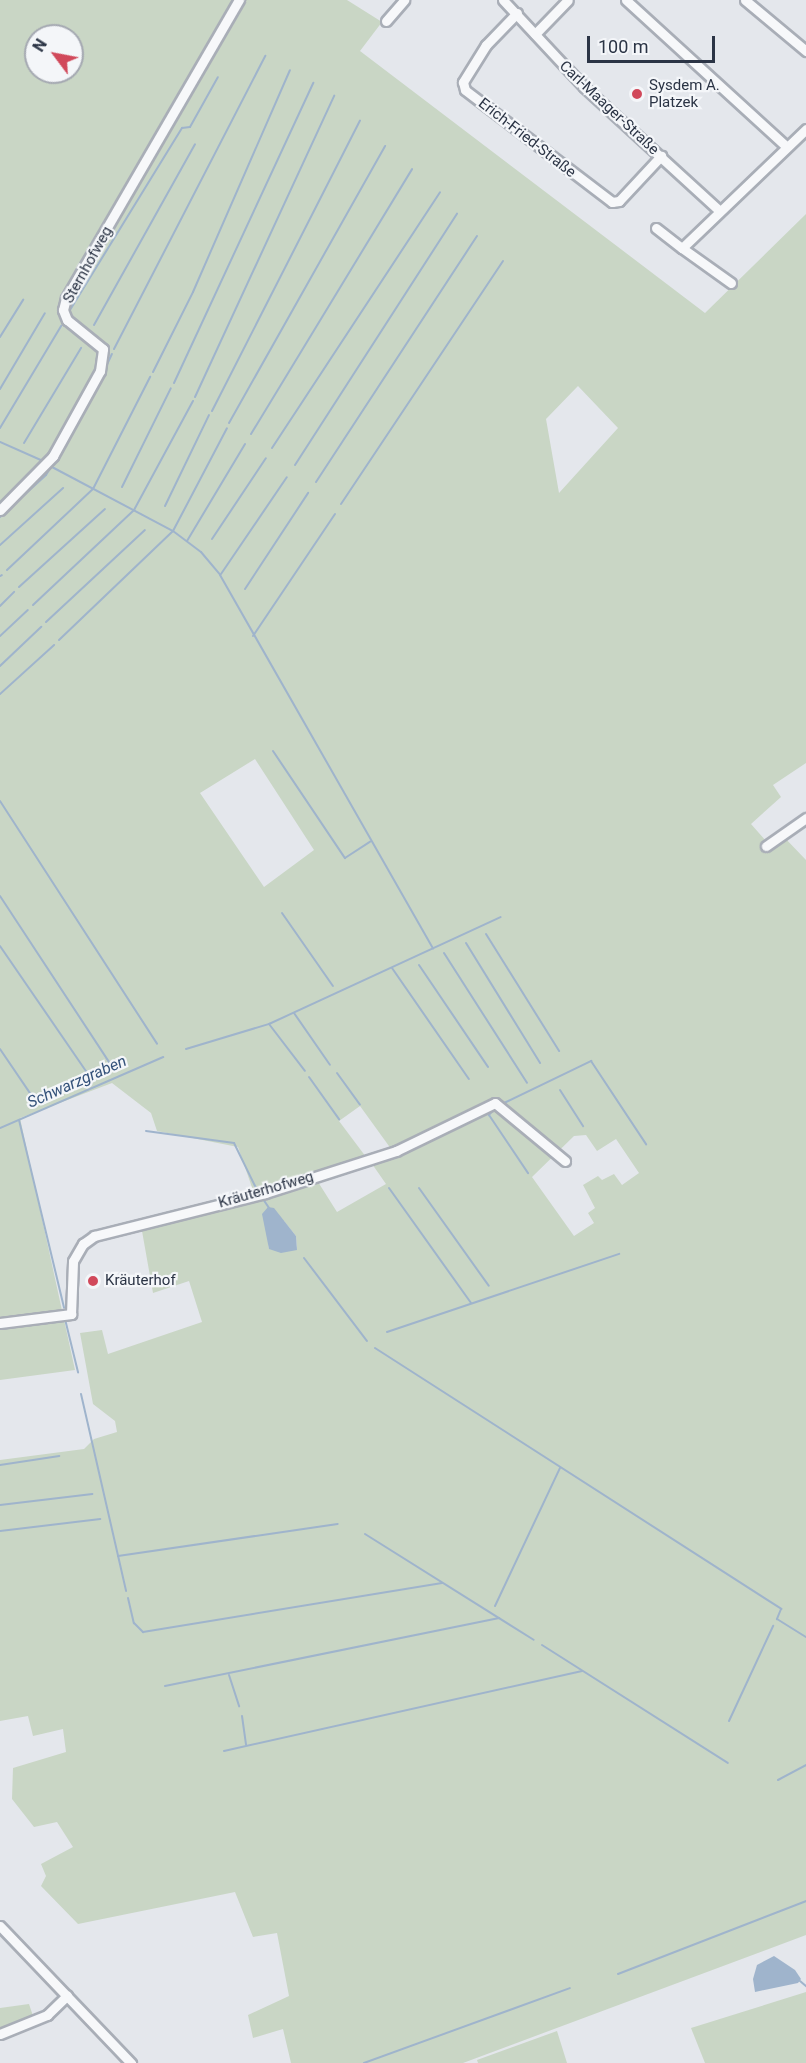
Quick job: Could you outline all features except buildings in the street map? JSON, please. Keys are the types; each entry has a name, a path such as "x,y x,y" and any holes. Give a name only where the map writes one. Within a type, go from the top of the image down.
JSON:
{"street":[{"name":"Sternhofweg","path":"0,510 53,456 100,371 103,349 67,320 63,310 66,298 239,0"},
{"path":"386,21 405,0"},
{"name":"Carl-Maager-Straße","path":"503,0 584,87 720,211"},
{"path":"535,34 568,0"},
{"path":"626,0 786,146"},
{"path":"745,0 806,51"},
{"name":"Erich-Fried-Straße","path":"517,13 486,45 464,82 465,90 612,202 619,201 661,156"},
{"path":"682,248 806,129"},
{"path":"656,228 731,283"},
{"path":"766,846 806,818"},
{"name":"Kräuterhofweg","path":"0,1323 71,1314 73,1261 94,1236 265,1193 396,1150 495,1102 565,1161"},
{"path":"0,1926 131,2063"},
{"path":"0,2034 47,2015 67,1996"}],"green space":[{"path":"0,0 347,0 382,22 360,51 705,313 806,214 806,763 773,785 781,797 751,824 766,841 782,835 806,860 806,1935 463,2063 291,2063 283,2029 253,2038 248,2015 289,1996 277,1933 253,1937 235,1892 78,1924 41,1886 46,1876 41,1864 73,1847 57,1822 34,1827 12,1799 13,1768 66,1752 63,1729 33,1736 28,1716 0,1721 0,1460 84,1449 94,1439 117,1432 115,1421 93,1404 80,1333 102,1330 108,1354 202,1322 189,1281 153,1293 142,1231 256,1199 238,1147 157,1131 151,1113 112,1083 20,1118 75,1370 0,1380","holes":["578,386 618,428 559,493 546,419","255,759 314,850 264,887 200,793","360,1106 394,1153 370,1161 386,1184 337,1212 313,1174 366,1157 339,1121","586,1135 597,1151 616,1139 639,1173 622,1185 614,1174 602,1180 598,1176 583,1185 595,1208 588,1213 594,1223 574,1236 532,1177 574,1136","284,1221 296,1236 297,1250 269,1249 267,1234"]},
{"path":"806,1992 806,2063 705,2063 691,2028"},
{"path":"29,2004 34,2019 0,2031 0,2008"},
{"path":"557,2031 567,2063 478,2063 477,2060"}],"water":[{"path":"268,1207 274,1208 296,1236 297,1250 281,1253 269,1249 262,1214"},
{"path":"774,1956 795,1970 801,1979 798,1983 755,1992 753,1979 757,1965"}],"waterway":[{"path":"114,349 265,56"},
{"path":"153,372 193,292 290,70"},
{"path":"70,310 182,128 190,127 218,77"},
{"path":"174,383 313,83"},
{"path":"195,397 334,96"},
{"path":"212,411 360,121"},
{"path":"94,325 195,144"},
{"path":"229,423 385,146"},
{"path":"251,434 412,169"},
{"path":"272,448 440,192"},
{"path":"295,465 457,214"},
{"path":"316,482 477,236"},
{"path":"341,504 503,261"},
{"path":"0,337 23,300"},
{"path":"0,389 45,313"},
{"path":"0,428 61,326"},
{"path":"24,443 81,348"},
{"path":"103,373 112,354"},
{"path":"7,570 93,489 150,377"},
{"path":"122,487 171,388"},
{"path":"33,605 134,510 193,401"},
{"path":"165,506 209,415"},
{"path":"59,640 173,531 227,428"},
{"path":"0,442 43,461"},
{"path":"187,541 245,444"},
{"path":"0,517 46,475 57,457"},
{"path":"212,539 266,458"},
{"path":"52,467 173,531 201,552 220,575 433,948"},
{"path":"221,574 287,477"},
{"path":"0,545 63,488"},
{"path":"245,589 308,493"},
{"path":"19,587 105,509"},
{"path":"253,636 335,514"},
{"path":"46,622 145,530"},
{"path":"0,606 14,592"},
{"path":"0,636 28,610"},
{"path":"0,666 41,627"},
{"path":"0,694 54,645"},
{"path":"273,751 345,858 370,842"},
{"path":"0,801 157,1044"},
{"path":"0,896 111,1065"},
{"path":"282,913 333,986"},
{"path":"186,1049 269,1024 501,917"},
{"path":"486,934 559,1051"},
{"path":"466,943 540,1063"},
{"path":"0,946 88,1074"},
{"path":"444,953 527,1083"},
{"path":"419,965 488,1067"},
{"path":"392,968 469,1079"},
{"path":"294,1013 330,1065"},
{"path":"269,1024 305,1071"},
{"path":"0,1049 34,1099"},
{"name":"Schwarzgraben","path":"0,1128 163,1057"},
{"path":"504,1103 591,1061 646,1144"},
{"path":"337,1073 360,1105"},
{"path":"309,1077 339,1119"},
{"path":"560,1090 583,1126"},
{"path":"494,1109 489,1115 528,1173"},
{"path":"19,1120 64,1308"},
{"path":"146,1131 234,1143 257,1190"},
{"path":"389,1188 471,1303"},
{"path":"419,1188 489,1286"},
{"path":"263,1199 269,1208"},
{"path":"387,1332 619,1254"},
{"path":"304,1258 367,1341"},
{"path":"65,1319 78,1372"},
{"path":"375,1348 781,1609 777,1619 806,1637"},
{"path":"81,1394 126,1591"},
{"path":"0,1465 59,1456"},
{"path":"495,1606 560,1468"},
{"path":"0,1505 92,1494"},
{"path":"0,1531 100,1519"},
{"path":"118,1556 338,1524"},
{"path":"365,1534 534,1640"},
{"path":"128,1598 134,1623 143,1632 442,1583"},
{"path":"165,1686 499,1618"},
{"path":"729,1721 773,1626"},
{"path":"542,1645 728,1763"},
{"path":"224,1751 582,1671"},
{"path":"229,1675 239,1706"},
{"path":"242,1716 246,1745"},
{"path":"778,1780 806,1765"},
{"path":"618,1974 806,1901"},
{"path":"800,1981 806,1986"},
{"path":"364,2063 570,1988"}],"place":[{"name":"Sysdem A. Platzek","path":"637,94"},
{"name":"Kräuterhof","path":"93,1281"}]}
